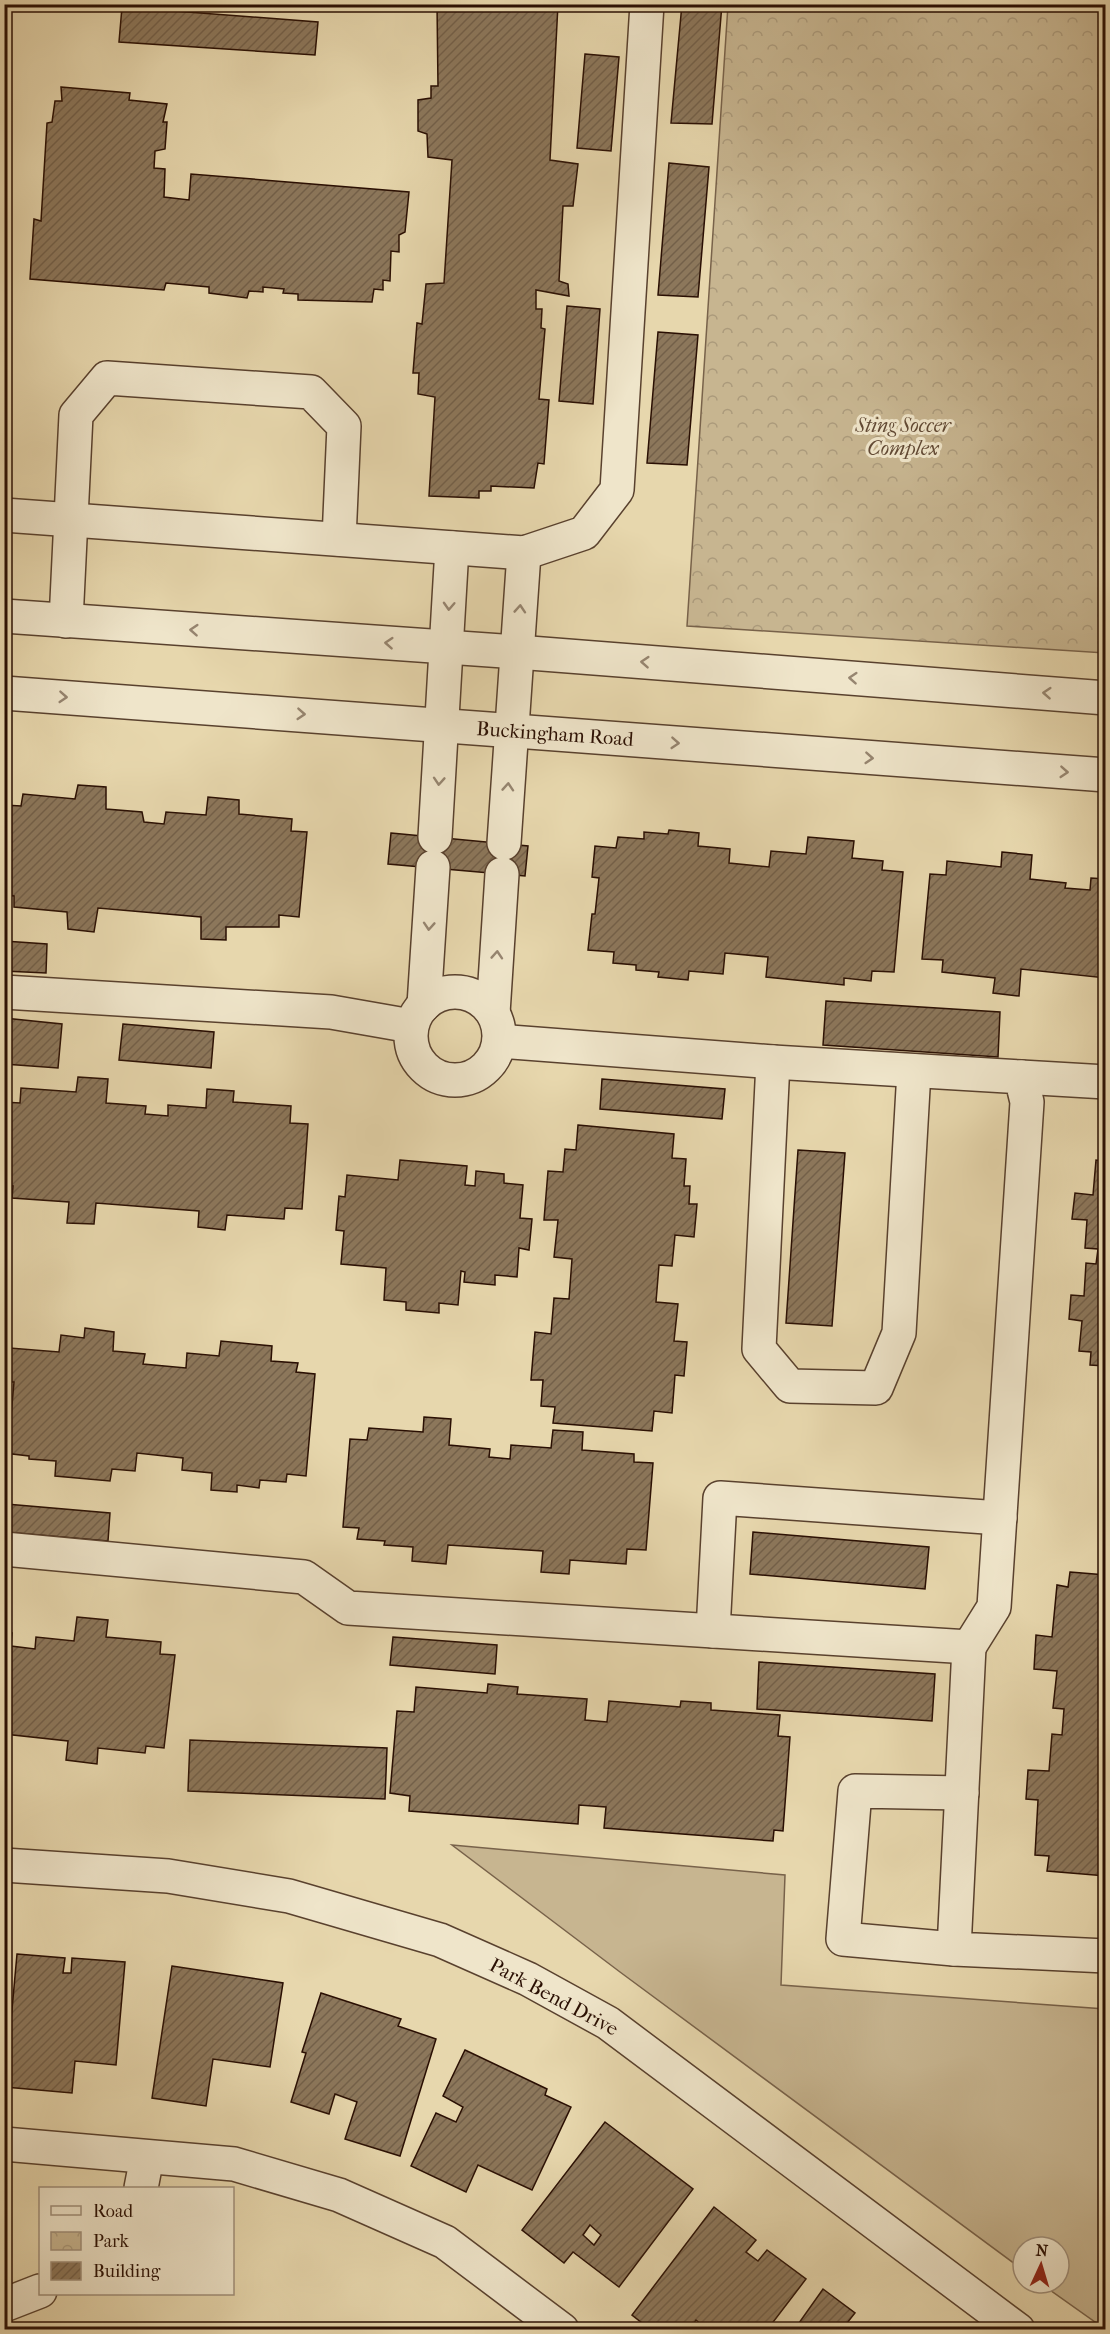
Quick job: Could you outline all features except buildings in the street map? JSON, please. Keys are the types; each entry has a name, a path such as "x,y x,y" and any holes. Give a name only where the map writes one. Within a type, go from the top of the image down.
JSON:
{"street":[{"path":"4,514 524,553 584,533 617,490 647,4"},
{"path":"66,621 76,415 107,378 311,392 344,426 339,539"},
{"path":"452,548 434,852 418,1015 411,1043 417,1059 429,1072 444,1079 462,1079 475,1075 495,1054 503,858 524,553"},
{"path":"4,616 517,652 1106,698"},
{"name":"Buckingham Road","path":"4,693 1106,775"},
{"path":"4,992 331,1012 418,1015 442,993 457,992 471,994 484,1002 496,1027"},
{"path":"496,1027 773,1062 1106,1082"},
{"path":"773,1062 759,1349 790,1386 876,1388 899,1333 914,1071"},
{"path":"954,1949 969,1647 994,1607 1027,1102 1021,1077"},
{"path":"713,1631 720,1498 1000,1518"},
{"path":"4,1550 304,1577 348,1608 969,1647"},
{"path":"962,1793 855,1791 843,1939 954,1949 1106,1956"},
{"name":"Park Bend Drive","path":"4,1864 168,1876 290,1896 440,1940 528,1979 608,2023 1018,2330"},
{"path":"4,2144 234,2164 339,2195 445,2242 562,2330"},
{"path":"141,2187 147,2157"},
{"path":"4,2305 39,2291"}],"green space":[{"name":"Sting Soccer Complex","path":"728,5 1105,5 1105,653 687,626"},
{"path":"452,1845 785,1875 781,1985 1105,2009 1105,2329 1057,2295 1071,2295 1071,2235 1011,2235 1011,2261"}]}
